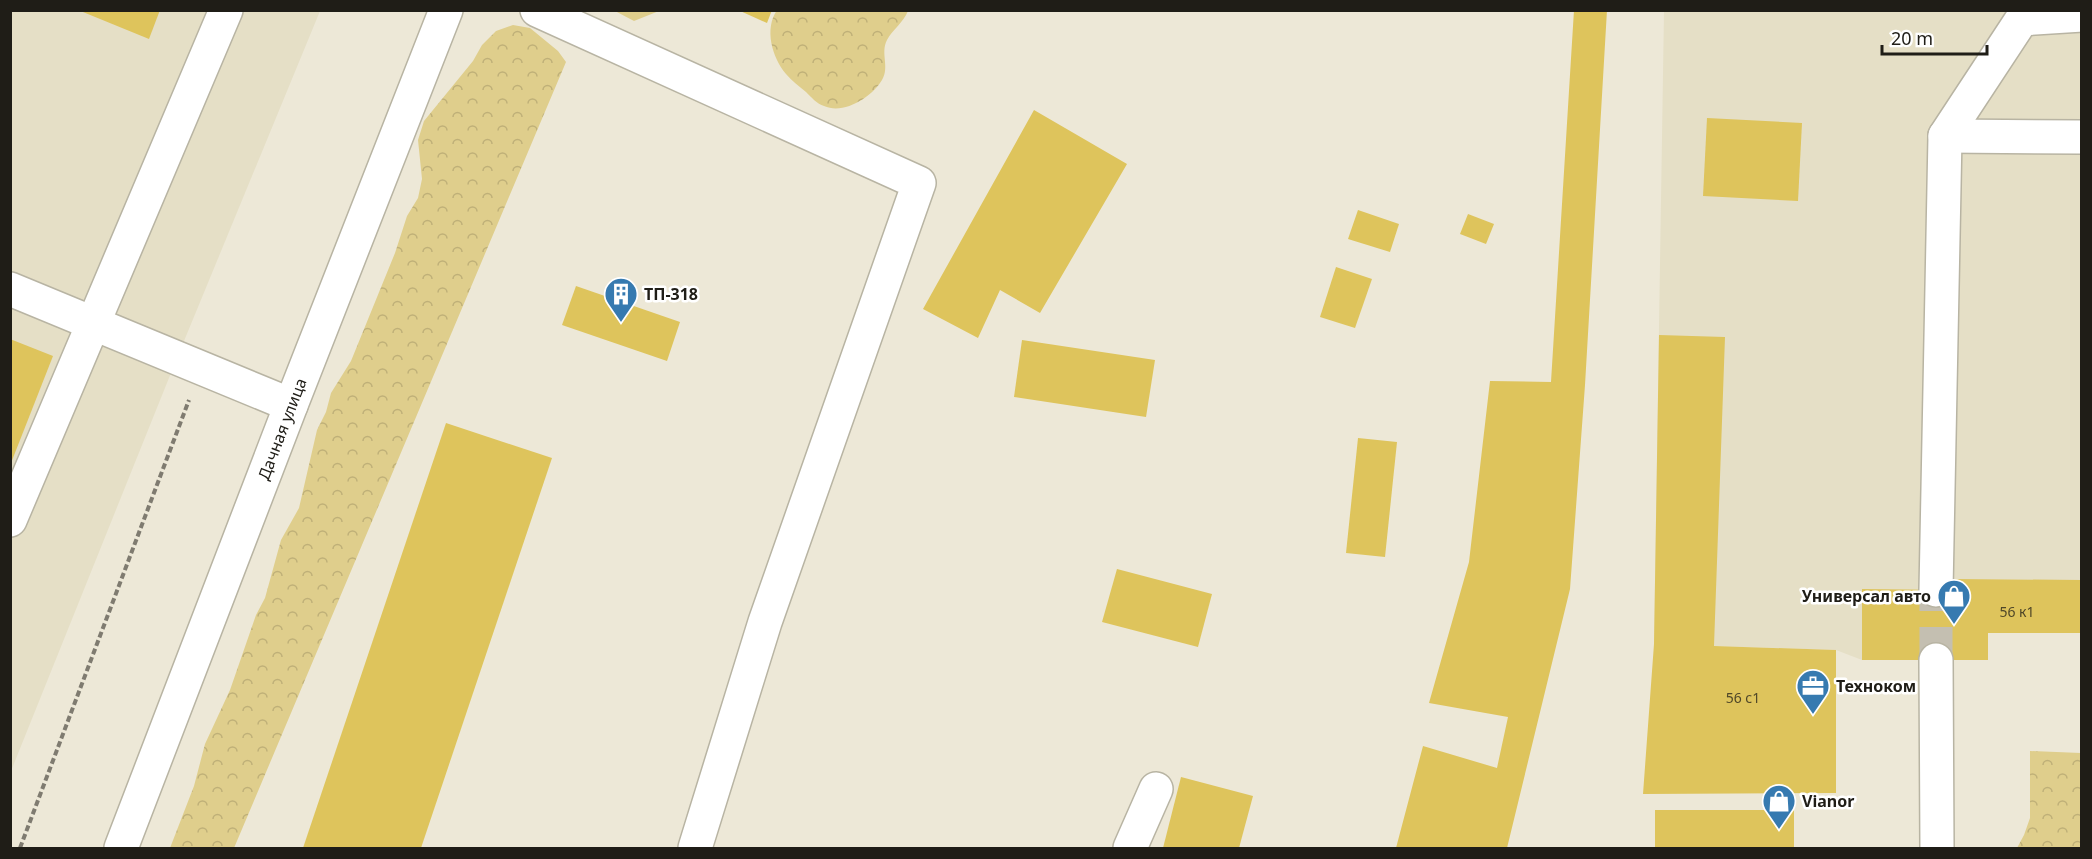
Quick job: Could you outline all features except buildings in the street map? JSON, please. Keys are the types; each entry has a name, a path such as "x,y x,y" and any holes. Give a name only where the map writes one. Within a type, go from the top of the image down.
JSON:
{"street":[{"path":"10,520 226,10"},
{"name":"Дачная улица","path":"121,849 291,405 446,10"},
{"path":"537,10 919,183 765,622 695,849"},
{"path":"1936,590 1945,135 2022,19 2082,15"},
{"path":"1945,135 2082,137"},
{"path":"10,289 291,405"},
{"path":"1936,660 1936,849"},
{"path":"1130,849 1156,789"}],"path":[{"path":"20,849 201,368"}],"shaded area":[{"path":"11,11 320,11 11,771"},
{"path":"1664,11 2081,11 2081,633 1988,633 1988,660 1862,660 1836,650 1654,644"}],"green space":[{"path":"777,10 908,11 885,45 882,80 872,92 857,103 832,108 817,102 786,74 777,60 770,34"},
{"path":"615,11 659,11 634,21"},
{"path":"513,25 530,28 558,51 566,62 234,848 170,848 194,786 205,744 230,690 256,615 265,598 281,540 299,508 317,430 326,412 331,393 351,361 395,253 407,216 418,198 422,179 418,140 424,121 473,61 482,45 496,31"},
{"path":"2030,751 2081,753 2081,848 2017,848 2030,818"}],"tunnel":[{"path":"1936,590 1936,660"}],"place":[{"name":"ТП-318","path":"621,323"},
{"name":"Универсал авто","path":"1954,625"},
{"name":"Техноком","path":"1813,715"},
{"name":"Vianor","path":"1779,830"}]}
